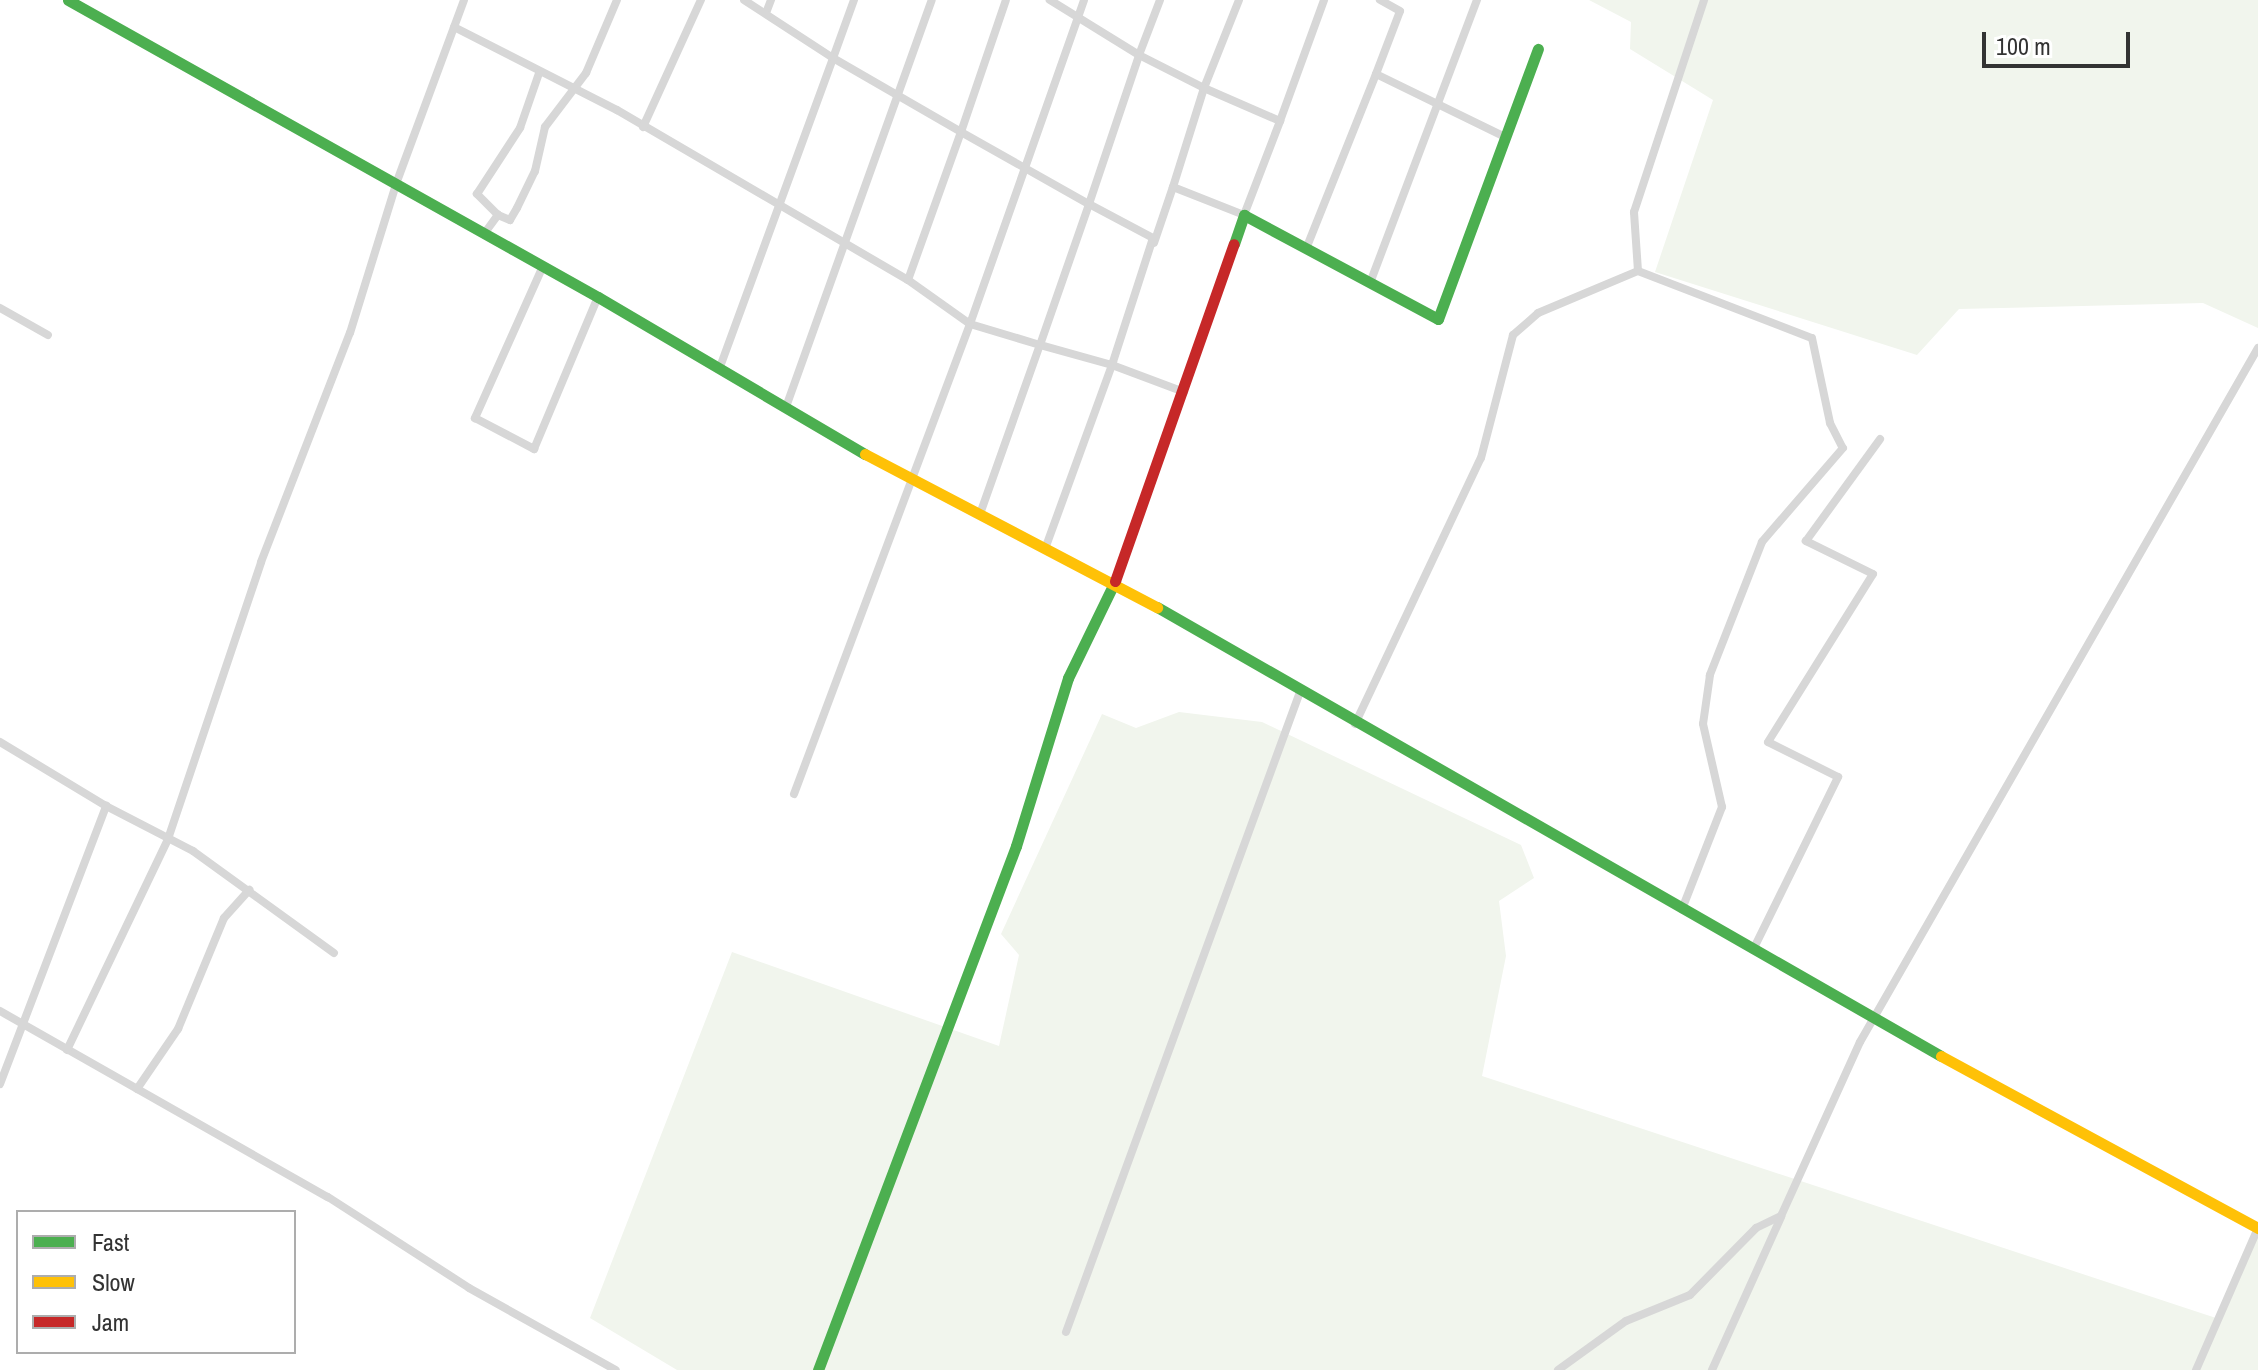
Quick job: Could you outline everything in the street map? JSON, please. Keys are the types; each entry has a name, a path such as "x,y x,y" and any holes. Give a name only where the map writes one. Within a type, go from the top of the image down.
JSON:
{"street":[{"path":"68,0 910,476 1045,549 1114,582 1354,725 1875,1020 2258,1228 2196,1370"},
{"path":"67,1050 168,839 261,562 350,333 396,184 464,0"},
{"path":"539,73 520,128 477,194 498,215 510,220 535,171 545,127 573,90 600,45 617,0"},
{"path":"643,127 701,0"},
{"path":"744,0 833,58 1153,238 1112,365"},
{"path":"766,13 771,0"},
{"path":"720,367 854,0"},
{"path":"786,407 847,243 896,92 932,0"},
{"path":"908,280 1006,0"},
{"path":"1050,0 1139,55 1280,121"},
{"path":"794,794 910,476 970,324 1084,0"},
{"path":"980,514 1160,0"},
{"path":"1045,549 1112,365 1204,88 1239,0"},
{"path":"818,1370 1016,846 1068,678 1114,582 1324,0"},
{"path":"1306,249 1400,11 1380,0"},
{"path":"1370,283 1477,0"},
{"path":"1638,271 1634,212 1704,0"},
{"path":"454,27 643,127 777,206 847,243 908,280 970,324 1112,365 1184,392"},
{"path":"1173,187 1244,215 1438,319 1538,49"},
{"path":"1376,74 1505,137"},
{"path":"484,234 498,215"},
{"path":"543,266 475,418 534,449 598,297"},
{"path":"1354,725 1481,458 1513,335 1538,313 1638,271 1812,338 1830,423 1843,448 1762,542 1710,675 1703,724 1722,807 1682,909"},
{"path":"0,308 48,335"},
{"path":"1712,1370 1821,1119 2258,348"},
{"path":"1753,950 1838,777 1768,742 1873,574 1806,541 1880,439"},
{"path":"1066,1332 1300,692"},
{"path":"0,742 106,806 168,839 249,890 334,953"},
{"path":"0,1084 106,806"},
{"path":"137,1089 178,1029 224,918 249,890"},
{"path":"0,1011 616,1370"},
{"path":"1558,1370 1626,1321 1690,1295 1756,1228 1781,1216"}],"shaded area":[{"path":"1589,0 2258,0 2258,328 2203,303 1959,309 1917,355 1655,272 1713,100 1630,49 1631,22"},
{"path":"1179,712 1262,722 1521,845 1534,878 1499,901 1506,956 1482,1076 2216,1318 2258,1230 2258,1370 677,1370 590,1318 732,952 999,1046 1019,955 1001,934 1102,714 1136,728"}],"traffic: fast":[{"path":"68,0 598,297 865,454"},
{"path":"1234,244 1244,215 1438,319 1538,49"},
{"path":"818,1370 1016,846 1068,678 1115,581"},
{"path":"1157,607 1941,1056"}],"traffic: slow":[{"path":"865,454 1157,607"},
{"path":"1941,1056 2258,1228"}],"traffic: jam":[{"path":"1115,581 1234,244"}]}
